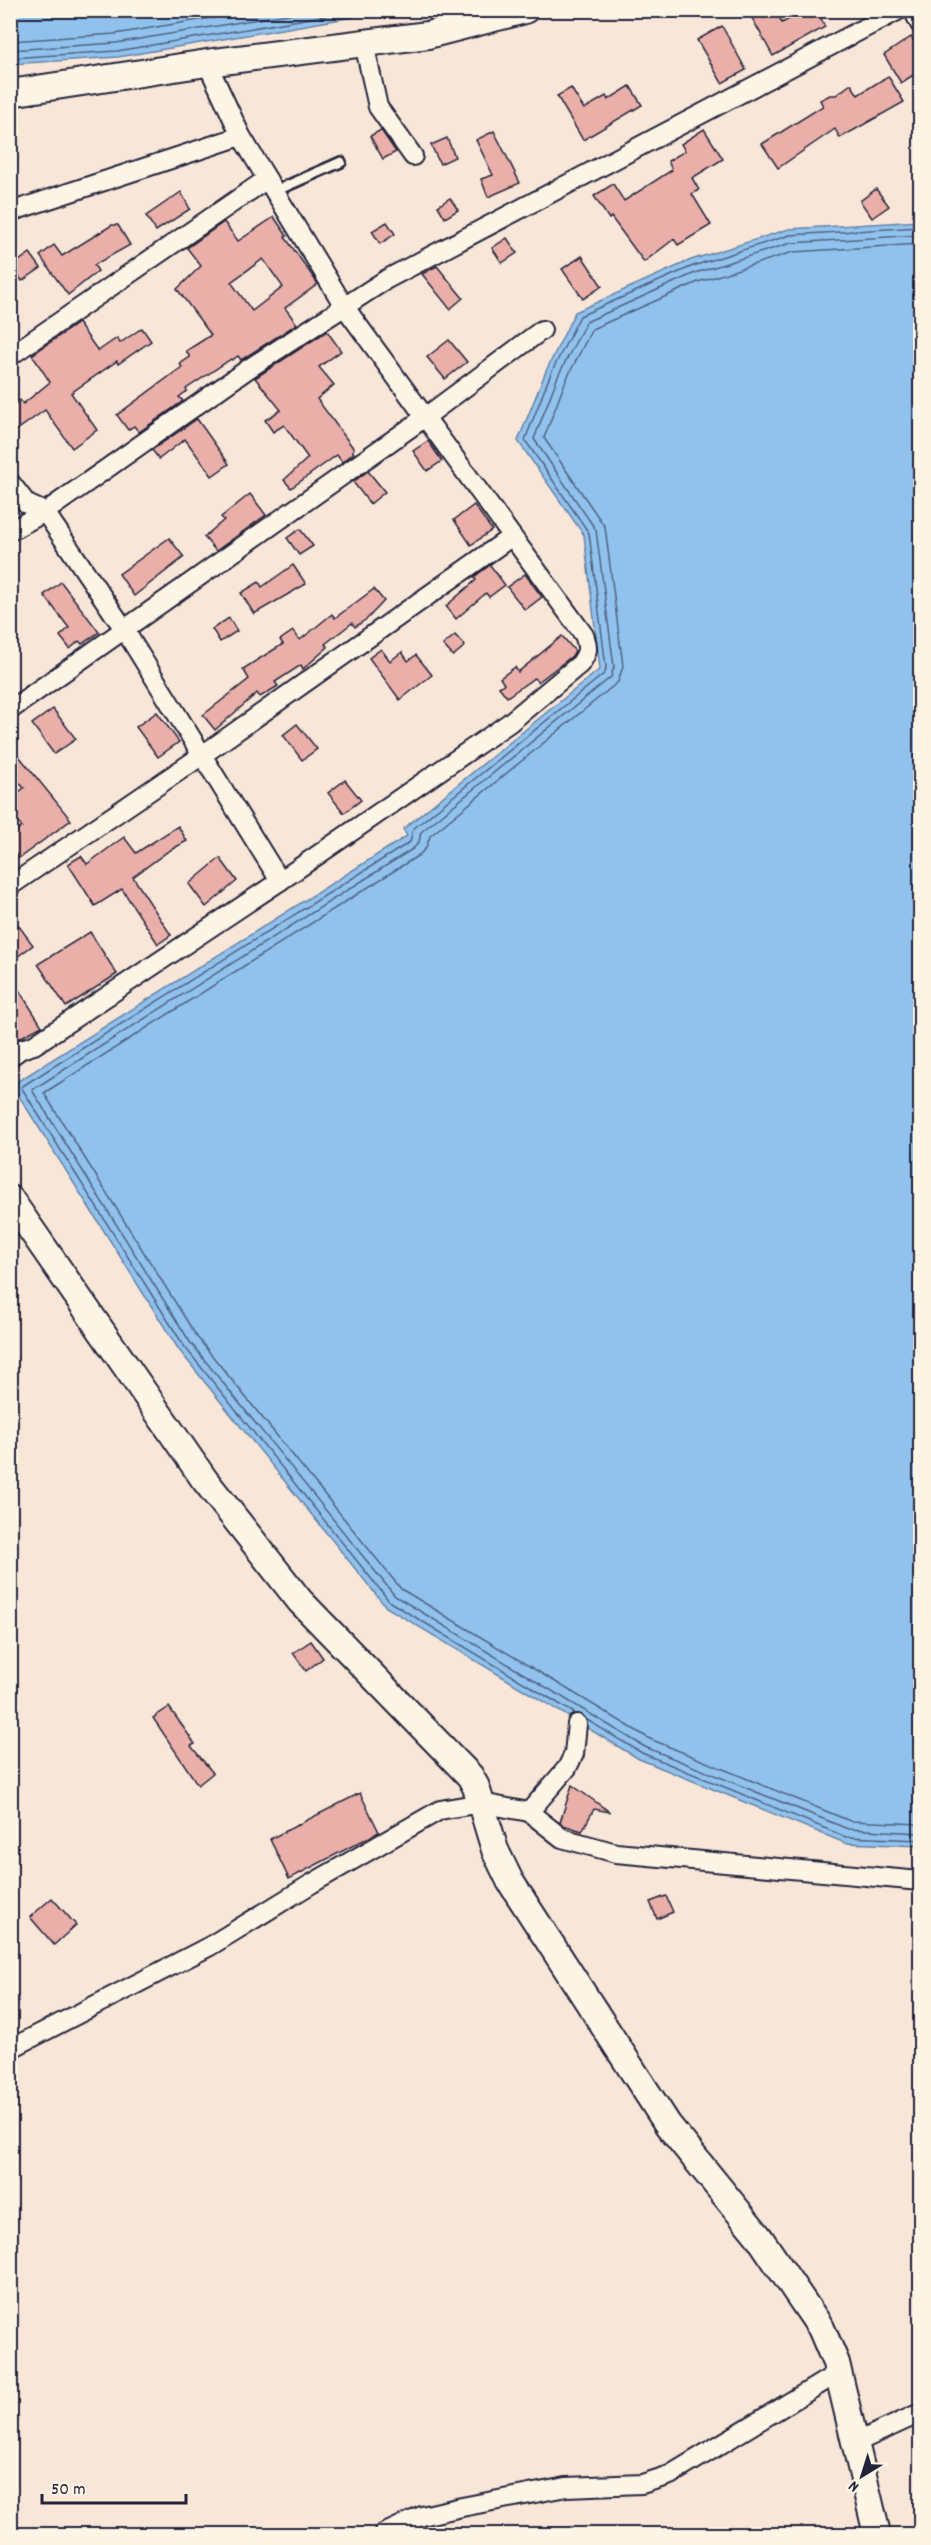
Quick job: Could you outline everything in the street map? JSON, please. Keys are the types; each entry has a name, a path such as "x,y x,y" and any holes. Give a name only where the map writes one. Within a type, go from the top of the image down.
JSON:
{"street":[{"path":"10,93 207,63 428,35 525,10"},
{"path":"10,531 45,512 248,369 398,273 899,10"},
{"path":"913,10 921,24"},
{"path":"364,43 378,107 413,156"},
{"path":"10,1057 44,1038 280,881 509,723 580,664 589,647 584,635 344,306 241,136 207,63"},
{"path":"10,212 241,136"},
{"path":"10,356 271,185"},
{"path":"10,710 424,418 542,330"},
{"path":"10,482 27,504 45,512 124,629 280,881"},
{"path":"10,886 201,756 511,537"},
{"path":"10,1199 204,1479 300,1601 470,1776 495,1850 510,1881 668,2125 759,2237 821,2328 838,2373 877,2535"},
{"path":"529,1812 554,1786 567,1768 574,1754 577,1724"},
{"path":"10,2049 210,1946 311,1884 440,1810 481,1803 529,1812 562,1838 616,1853 921,1881"},
{"path":"382,2535 423,2516 462,2507 566,2487 642,2484 670,2475 838,2373"},
{"path":"855,2443 921,2413"}],"lane":[{"path":"271,185 340,162"}],"water":[{"path":"11,10 380,11 118,57 11,64"},
{"path":"920,221 920,1846 845,1843 639,1759 386,1607 179,1350 12,1085 407,836 403,829 600,669 584,535 518,441 546,371 575,312 691,260 789,229"}],"building":[{"path":"765,10 775,10 782,23 806,10 817,10 825,27 773,56 752,18"},
{"path":"722,26 746,70 722,83 697,40"},
{"path":"911,37 921,51 921,70 901,83 884,55"},
{"path":"888,76 904,102 840,138 835,129 778,168 762,144 823,106 820,100 836,95 851,84 858,95"},
{"path":"630,86 642,105 583,140 557,96 571,88 584,109 606,96 608,100"},
{"path":"704,129 723,159 692,178 699,190 692,194 711,225 678,245 674,239 644,262 611,217 609,219 594,196 613,184 624,201 672,170 668,161 685,151 681,144"},
{"path":"381,130 396,152 383,159 370,136"},
{"path":"494,131 520,183 488,197 481,179 493,175 476,140"},
{"path":"447,138 455,157 440,164 431,145"},
{"path":"876,189 889,206 872,218 860,201"},
{"path":"181,192 190,209 156,231 146,216"},
{"path":"450,198 458,210 445,218 438,206"},
{"path":"274,217 318,284 285,308 297,324 241,360 238,356 231,359 186,389 187,391 179,397 183,401 139,432 134,426 128,430 117,415 182,367 180,364 190,357 186,351 211,335 177,289 201,266 187,248 224,222 238,241","holes":["263,259 283,287 252,311 231,282"]},
{"path":"387,222 395,234 380,244 372,231"},
{"path":"112,225 118,225 130,245 94,265 98,271 68,295 40,256 54,245 62,256"},
{"path":"507,238 517,253 502,263 492,248"},
{"path":"30,253 41,268 22,281 12,266"},
{"path":"582,256 602,286 583,299 562,269"},
{"path":"437,266 463,298 450,309 422,274"},
{"path":"78,323 98,351 117,338 120,343 142,328 151,341 71,393 97,430 72,448 45,410 10,435 10,408 20,400 23,404 50,382 32,355"},
{"path":"327,331 341,351 319,367 334,385 317,399 354,449 352,451 354,453 342,462 337,455 291,488 284,480 308,458 284,425 273,432 265,420 281,410 255,378"},
{"path":"449,340 467,362 445,379 427,357"},
{"path":"197,419 229,464 212,476 185,439 159,459 152,450"},
{"path":"428,441 442,461 427,471 413,451"},
{"path":"368,471 385,492 370,504 353,482"},
{"path":"250,494 266,515 216,551 204,537 224,520 221,517"},
{"path":"474,505 492,530 471,545 454,520"},
{"path":"300,529 313,546 299,555 287,538"},
{"path":"169,538 184,557 134,596 119,574"},
{"path":"293,565 306,584 254,614 241,593 259,582 262,587"},
{"path":"490,565 505,585 489,597 486,593 456,619 446,606 476,580 474,577"},
{"path":"525,574 542,597 525,610 507,587"},
{"path":"61,582 99,632 82,644 79,641 70,649 60,636 69,628 44,595"},
{"path":"374,589 384,601 368,618 355,627 352,623 325,644 328,647 303,669 301,665 275,682 278,686 260,697 257,693 215,730 203,715 249,679 243,669 283,644 280,640 293,631 300,640 332,614 335,618"},
{"path":"229,618 237,631 220,642 212,629"},
{"path":"455,635 465,646 453,656 443,645"},
{"path":"562,636 575,651 572,656 538,682 534,678 507,697 499,687 504,684 500,678 515,667 518,672"},
{"path":"381,649 390,661 402,652 408,661 416,655 432,675 400,700 369,658"},
{"path":"53,709 76,739 54,754 32,724"},
{"path":"157,712 179,742 158,757 136,727"},
{"path":"297,724 317,749 302,760 283,735"},
{"path":"10,745 71,820 19,858 10,848 10,835 22,827 10,813 10,799 24,788 10,772"},
{"path":"345,780 361,800 344,813 328,793"},
{"path":"178,826 187,841 167,852 133,877 171,935 158,944 122,889 95,906 68,864 81,856 87,864 124,837 136,853"},
{"path":"220,858 237,881 206,907 189,884"},
{"path":"10,914 33,945 17,957 10,948"},
{"path":"90,932 117,974 66,1007 38,964"},
{"path":"10,976 42,1026 10,1043"},
{"path":"311,1641 323,1658 306,1671 293,1653"},
{"path":"169,1707 195,1744 191,1746 213,1773 198,1785 153,1718"},
{"path":"572,1785 610,1812 594,1809 582,1831 560,1822"},
{"path":"360,1793 379,1832 289,1879 270,1839"},
{"path":"666,1896 673,1912 657,1919 650,1902"},
{"path":"52,1898 76,1925 54,1945 30,1917"}]}
